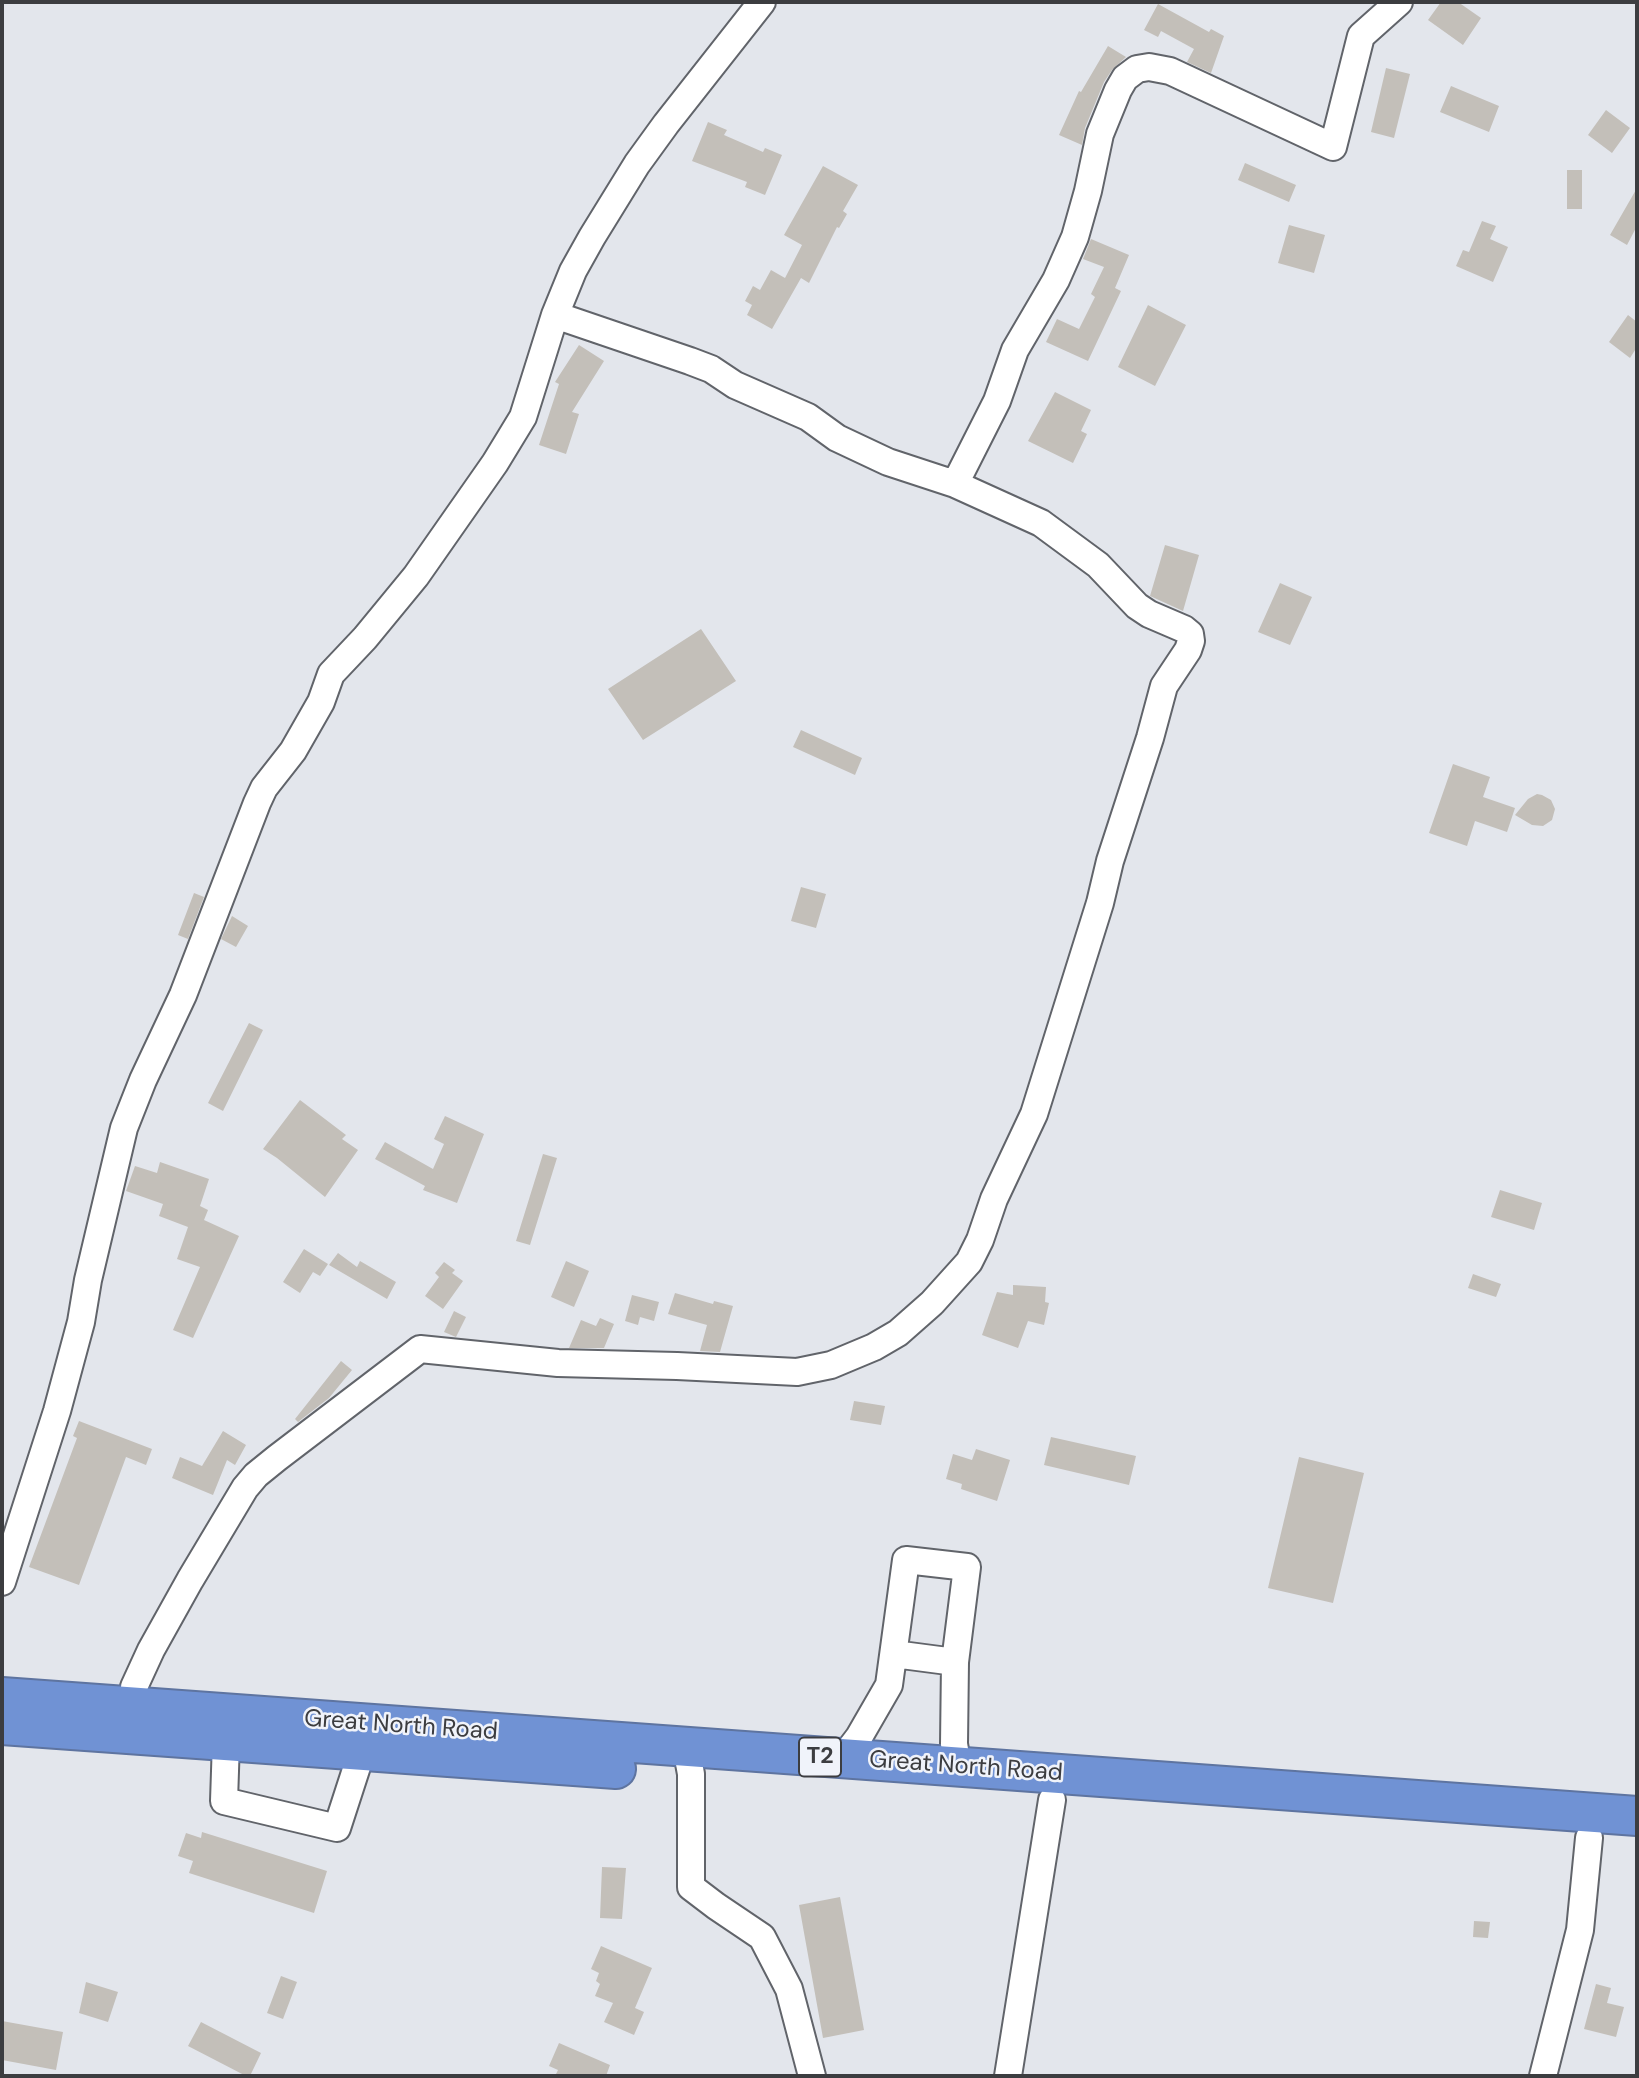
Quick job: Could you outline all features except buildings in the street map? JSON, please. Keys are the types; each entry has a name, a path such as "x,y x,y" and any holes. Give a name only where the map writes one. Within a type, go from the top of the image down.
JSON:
{"highway":[{"name":"Great North Road","path":"2,1697 134,1707 688,1760 1052,1800 1637,1842"},
{"name":"Great North Road","path":"2,1725 362,1751 688,1760 843,1758 1637,1816"}],"street":[{"path":"2,1582 57,1411 81,1322 93,1255 124,1128 183,995 264,788 293,751 321,702 331,674 416,576 495,463 523,417 555,314 573,271 592,237 637,164 762,2"},
{"path":"955,484 996,401 1015,350 1056,280 1075,237 1100,134 1125,78 1137,69 1149,67 1170,71 1333,147 1361,36 1399,2"},
{"path":"134,1707 134,1687 151,1650 244,1488 277,1458 420,1349 558,1363 797,1372 847,1359 874,1347 898,1333 932,1303 969,1262 980,1240 994,1199 1034,1114 1164,686 1191,641 1190,634 1184,629 1137,606 1098,565 1041,523 955,484 888,462 837,438 808,416 735,385 701,365 555,314"},
{"path":"843,1758 859,1737 888,1685 906,1560 967,1567 956,1662 954,1744 958,1767"},
{"path":"894,1654 956,1662"},
{"path":"226,1741 224,1801 337,1828 362,1751"},
{"path":"688,1760 691,1886 762,1937 789,1989 812,2076"},
{"path":"1008,2076 1052,1800"},
{"path":"1544,2076 1580,1930 1589,1838"}]}
